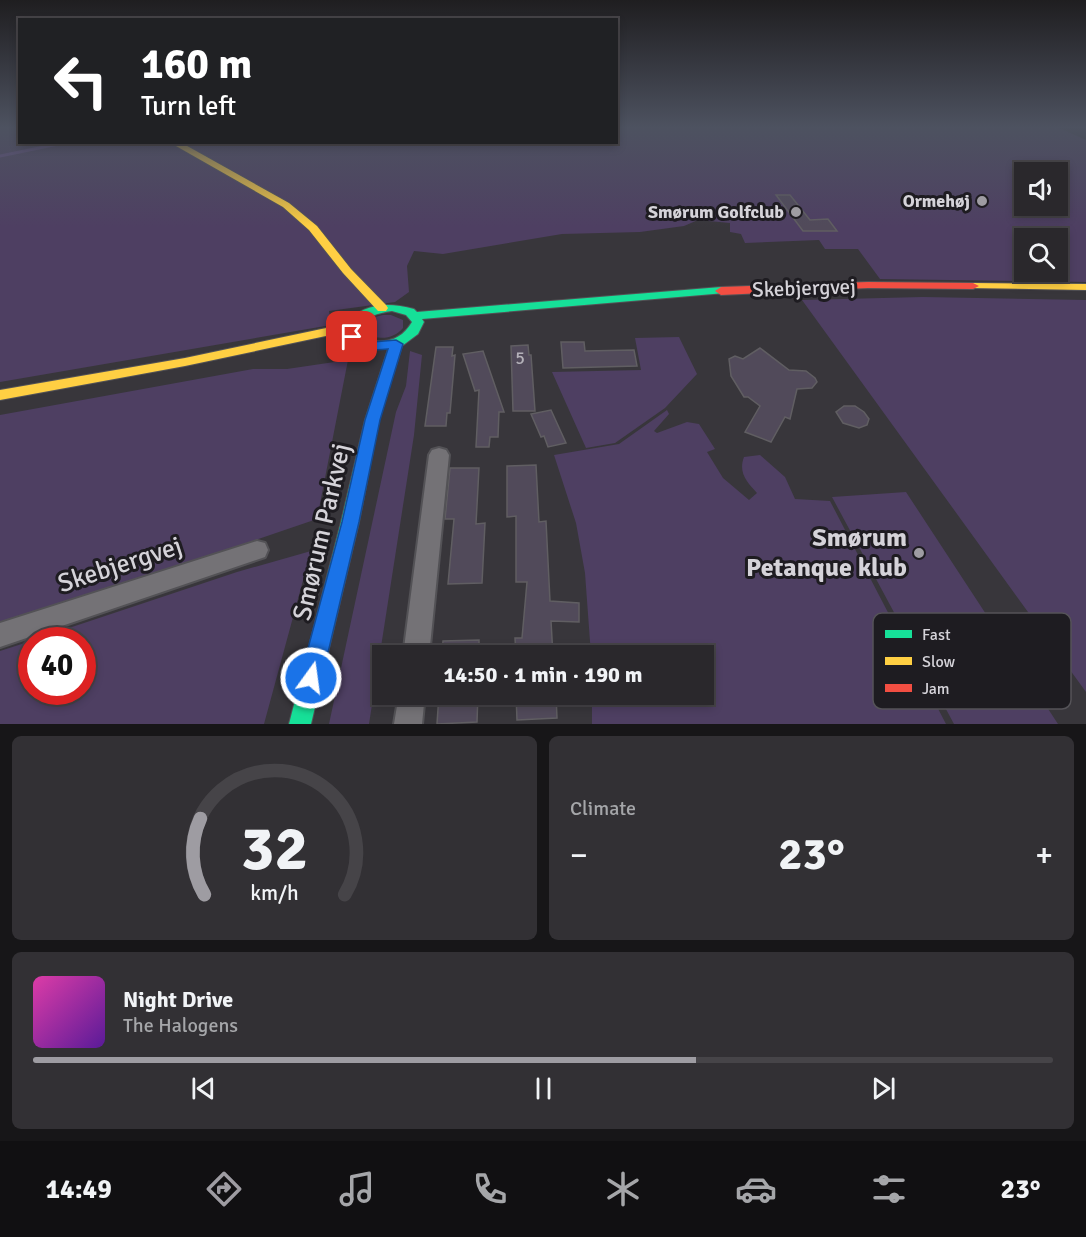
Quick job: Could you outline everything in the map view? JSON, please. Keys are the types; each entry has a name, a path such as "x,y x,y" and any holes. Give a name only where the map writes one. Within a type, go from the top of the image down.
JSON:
{"street":[{"path":"206,160 286,205 312,228 347,271 382,308"},
{"path":"347,271 362,314"},
{"name":"Skebjergvej","path":"416,322 646,296 760,289 868,285 1086,287"},
{"path":"0,395 351,332 362,314 382,308 402,309 416,322 406,340 373,351 360,344 351,332"},
{"name":"Smørum Parkvej","path":"300,724 350,522 372,420 396,344"},
{"name":"Smørum Parkvej","path":"372,376 372,420"},
{"path":"417,645 439,455"},
{"name":"Skebjergvej","path":"0,635 257,550"},
{"path":"408,724 411,705"}],"shaded area":[{"path":"0,160 1086,160 1086,282 1068,282 1068,228 1014,228 1014,281 880,279 858,249 825,249 819,240 745,243 741,234 730,232 730,223 698,220 684,226 640,232 562,234 443,254 414,251 407,266 409,292 395,302 329,311 331,325 0,382"},
{"path":"923,297 1086,300 1086,692 1071,671 1071,613 1029,613 802,300"},
{"path":"391,315 403,320 403,328 395,335 386,338 366,333 365,325 375,317"},
{"path":"679,337 697,374 665,408 615,443 586,448 552,372 641,370 635,338"},
{"path":"410,351 422,355 414,435 381,645 372,645 372,705 369,724 329,724 396,412 406,386"},
{"path":"348,360 317,519 0,627 0,415 253,369 287,369"},
{"path":"667,410 669,414 654,431 657,433 687,422 699,424 715,449 707,452 723,478 749,500 757,493 744,477 742,463 744,457 760,455 785,477 795,499 830,501 888,613 873,613 873,709 938,709 946,724 592,724 592,705 714,705 714,645 590,645 585,573 576,523 554,455 619,444"},
{"path":"906,492 985,613 894,613 832,497"},
{"path":"311,551 264,724 0,724 0,651 18,645 18,705 96,705 96,627 72,627 237,572"},
{"path":"946,709 1048,709 1058,724 954,724"}],"building":[{"path":"776,195 790,195 810,220 828,219 837,231 803,231"},
{"path":"561,342 584,342 585,351 634,350 637,366 563,368"},
{"path":"528,345 529,355 531,355 535,411 513,411 511,346"},
{"path":"436,347 453,347 452,356 455,355 450,413 447,413 446,426 425,426"},
{"path":"760,348 789,370 806,371 817,382 812,388 797,389 790,419 785,417 771,442 745,432 760,406 748,397 744,397 731,376 729,359 735,356 743,359"},
{"path":"483,351 504,412 499,412 498,437 490,437 489,447 476,447 479,390 475,391 463,354"},
{"path":"844,406 855,406 864,412 869,419 867,425 859,428 843,423 836,412"},
{"path":"551,410 566,443 548,447 531,414"},
{"path":"536,465 539,522 546,521 550,601 579,603 579,622 551,621 552,645 515,645 515,638 522,638 527,582 516,582 516,516 507,517 507,466"},
{"path":"450,468 479,468 476,524 485,523 482,583 448,584 454,519 445,519"},
{"path":"479,640 479,645 443,645 443,641"},
{"path":"438,705 478,705 477,722 437,724"},
{"path":"516,705 556,705 557,718 517,720"}],"traffic: fast":[{"path":"415,316 721,291"},
{"path":"392,307 410,312 418,322 407,338 399,343 380,346 370,345 352,337 350,327 359,318 374,311 392,307"},
{"path":"300,724 350,522 372,420 396,344"}],"traffic: slow":[{"path":"205,160 286,205 313,228 347,271 382,308"},
{"path":"973,286 1086,287"},
{"path":"0,395 185,362 350,327"}],"traffic: jam":[{"path":"721,291 868,285 973,286"}],"place":[{"name":"Ormehøj","path":"982,201"},
{"name":"Smørum Golfclub","path":"796,212"},
{"name":"Smørum Petanque klub","path":"919,553"}],"route":[{"path":"311,678 350,522 372,420 396,344 381,347 366,345 360,344 352,337"}]}
